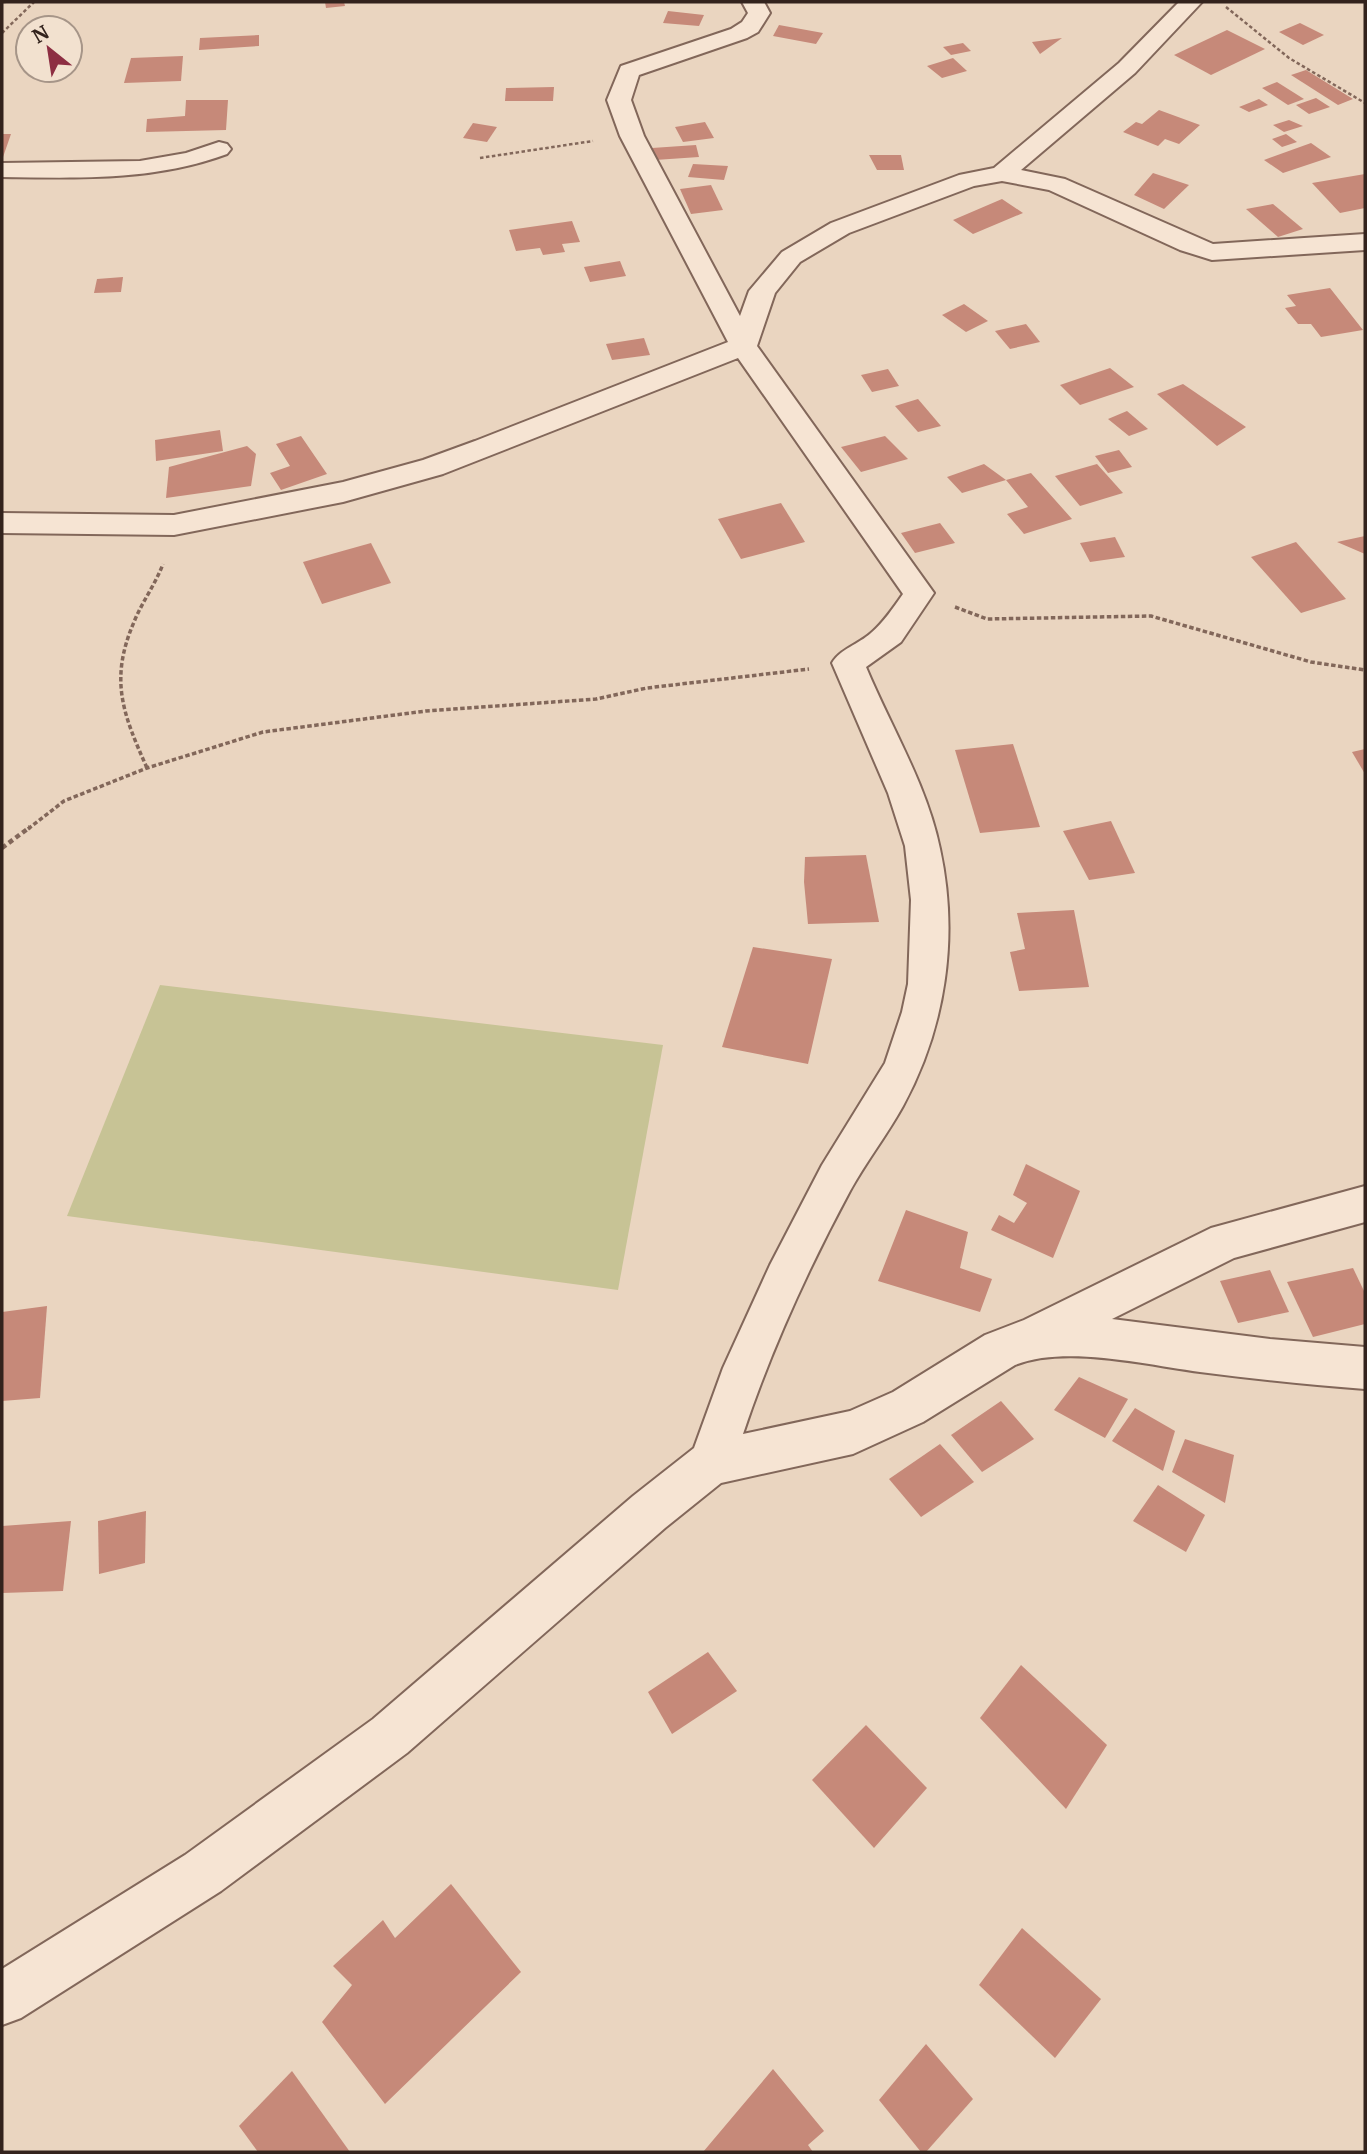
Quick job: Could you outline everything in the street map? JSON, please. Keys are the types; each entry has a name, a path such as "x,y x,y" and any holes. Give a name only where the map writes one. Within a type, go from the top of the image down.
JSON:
{"street":[{"path":"711,1463 744,1370 778,1294 833,1183 891,1091 915,1040 925,999 930,943 927,869 913,813 848,663 877,648 896,628 919,593 894,562 743,346 632,136 619,100 629,71 652,60 727,38 751,26 759,13 753,2"},
{"path":"1002,174 1128,68 1191,2"},
{"path":"2,170 167,166 219,149"},
{"path":"2,523 174,525 343,492 433,467 743,346 762,291 791,257 840,228 968,180 1002,174 1056,184 1189,245 1212,252 1365,242"},
{"path":"4,1990 203,1873 390,1736 649,1512 711,1463 853,1432 908,1406 1000,1350 1031,1338 1226,1241 1365,1204"},
{"path":"1031,1338 1090,1337 1270,1360 1365,1368"}],"path":[{"path":"2,33 34,2"},
{"path":"1220,2 1290,58 1365,103"},
{"path":"480,158 632,136"},
{"path":"147,768 121,709 118,676 122,651 134,621 157,582 174,525"},
{"path":"919,593 986,619 1151,616 1311,662 1365,670"},
{"path":"2,848 64,801 147,768 229,740 297,726 426,711 596,699 647,688 848,663"}],"shaded area":[{"path":"160,985 663,1045 618,1290 67,1216"}],"building":[{"path":"325,2 344,2 345,6 326,8"},
{"path":"668,11 704,15 699,26 663,23"},
{"path":"1300,23 1324,35 1303,45 1279,32"},
{"path":"779,25 823,33 816,44 773,36"},
{"path":"1227,30 1265,49 1211,75 1174,55"},
{"path":"259,35 259,46 199,50 200,38"},
{"path":"1062,38 1040,54 1032,42"},
{"path":"963,43 971,51 951,55 943,47"},
{"path":"183,56 181,81 124,83 131,58"},
{"path":"953,58 967,71 942,78 927,66"},
{"path":"1306,70 1353,99 1338,105 1291,75"},
{"path":"1277,82 1304,99 1288,105 1262,88"},
{"path":"554,87 553,101 505,101 506,88"},
{"path":"1316,98 1330,107 1309,114 1296,105"},
{"path":"1259,99 1268,105 1249,112 1239,107"},
{"path":"186,100 228,100 226,130 146,132 147,119 185,116"},
{"path":"1159,110 1200,125 1179,144 1165,139 1158,146 1123,132 1136,122 1142,124"},
{"path":"1289,120 1303,126 1284,132 1273,125"},
{"path":"705,122 714,138 683,142 675,127"},
{"path":"473,123 497,127 487,142 463,138"},
{"path":"2,134 11,134 2,160"},
{"path":"1286,134 1297,142 1282,147 1272,139"},
{"path":"1311,143 1331,157 1283,173 1264,160"},
{"path":"696,145 699,157 655,160 652,148"},
{"path":"869,155 901,155 904,170 877,170"},
{"path":"693,164 728,166 724,180 688,177"},
{"path":"1153,173 1189,185 1164,209 1134,195"},
{"path":"1365,174 1365,208 1340,213 1312,183"},
{"path":"711,185 723,210 691,214 680,189"},
{"path":"1002,199 1023,213 973,234 953,220"},
{"path":"1273,204 1303,229 1278,237 1246,209"},
{"path":"572,221 580,242 562,244 565,252 543,255 540,248 516,251 509,230"},
{"path":"620,261 626,276 590,282 584,267"},
{"path":"123,277 121,292 94,293 97,279"},
{"path":"1330,288 1363,330 1321,337 1311,324 1298,324 1285,308 1296,306 1287,295"},
{"path":"964,304 988,321 966,332 942,315"},
{"path":"1026,324 1040,342 1010,349 995,331"},
{"path":"644,338 650,355 612,360 606,344"},
{"path":"1110,368 1134,387 1080,405 1060,385"},
{"path":"888,369 899,386 872,392 861,375"},
{"path":"1183,384 1246,427 1217,446 1157,394"},
{"path":"918,399 941,426 918,432 895,406"},
{"path":"1127,411 1148,429 1129,436 1108,419"},
{"path":"220,430 223,451 156,461 155,440"},
{"path":"301,436 327,474 281,490 270,473 290,466 276,444"},
{"path":"885,436 908,459 861,472 841,447"},
{"path":"247,446 256,454 251,486 166,498 169,467"},
{"path":"1119,450 1132,467 1108,473 1095,456"},
{"path":"984,464 1006,480 962,493 947,477"},
{"path":"1097,464 1123,493 1080,506 1055,476"},
{"path":"1031,473 1072,519 1024,534 1007,514 1028,507 1006,480"},
{"path":"781,503 805,542 741,559 718,519"},
{"path":"940,523 955,543 915,553 901,533"},
{"path":"1365,536 1365,554 1337,542"},
{"path":"1115,537 1125,557 1090,562 1080,543"},
{"path":"1296,542 1346,599 1301,613 1251,557"},
{"path":"371,543 391,583 322,604 303,562"},
{"path":"1013,744 1040,827 980,833 955,750"},
{"path":"1365,749 1365,774 1352,752"},
{"path":"1111,821 1135,873 1089,880 1063,831"},
{"path":"866,855 879,922 808,924 804,882 805,857"},
{"path":"1074,910 1089,987 1019,991 1010,952 1025,949 1017,913"},
{"path":"753,947 832,959 808,1064 722,1047"},
{"path":"1026,1164 1080,1191 1053,1258 991,1230 999,1215 1014,1223 1027,1203 1013,1195"},
{"path":"906,1210 968,1232 960,1268 992,1279 980,1312 878,1281"},
{"path":"1353,1268 1365,1293 1365,1324 1313,1337 1287,1282"},
{"path":"1270,1270 1289,1312 1238,1323 1220,1281"},
{"path":"47,1306 40,1398 2,1401 2,1312"},
{"path":"1079,1377 1128,1399 1105,1438 1054,1410"},
{"path":"1001,1401 1034,1439 982,1472 951,1435"},
{"path":"1135,1408 1175,1431 1163,1471 1112,1441"},
{"path":"1185,1439 1234,1455 1225,1503 1172,1472"},
{"path":"940,1444 974,1482 921,1517 889,1479"},
{"path":"1158,1485 1205,1515 1186,1552 1133,1521"},
{"path":"146,1511 145,1563 99,1574 98,1521"},
{"path":"71,1521 63,1591 2,1593 2,1526"},
{"path":"708,1652 737,1691 672,1734 648,1692"},
{"path":"1021,1665 1107,1745 1066,1809 980,1718"},
{"path":"866,1725 927,1788 874,1848 812,1780"},
{"path":"451,1884 521,1972 385,2104 322,2022 352,1985 333,1966 383,1920 395,1938"},
{"path":"1022,1928 1101,1999 1055,2058 979,1985"},
{"path":"926,2044 973,2099 926,2152 921,2152 879,2100"},
{"path":"773,2069 824,2131 808,2145 813,2152 703,2152"},
{"path":"292,2071 350,2152 258,2152 239,2126"}]}
